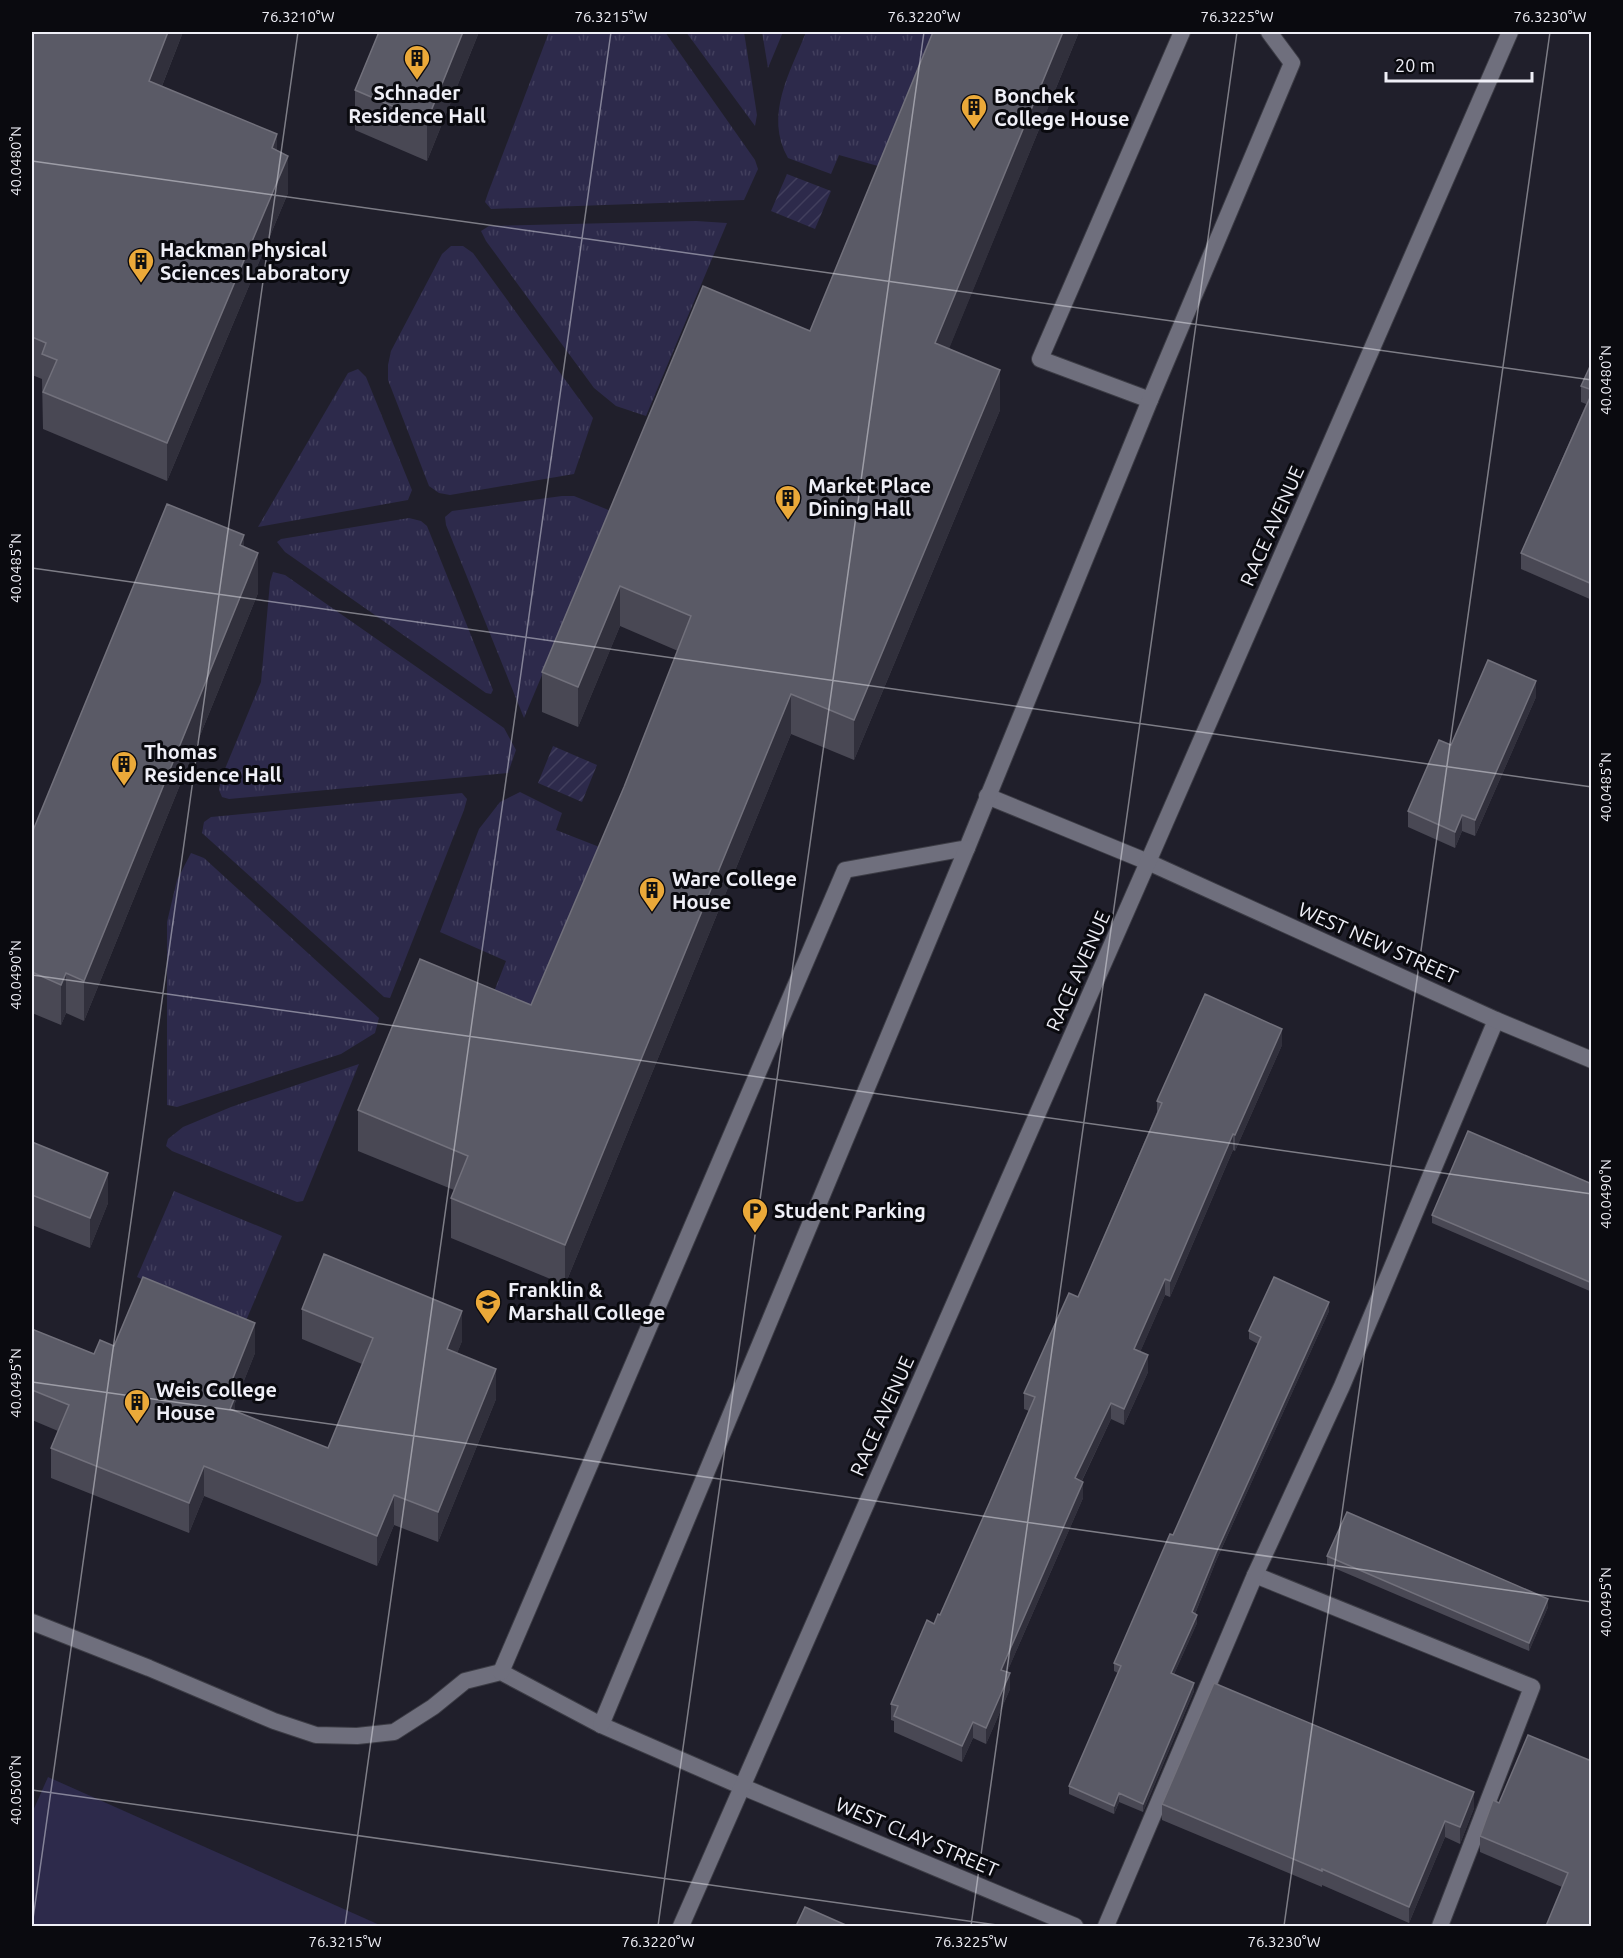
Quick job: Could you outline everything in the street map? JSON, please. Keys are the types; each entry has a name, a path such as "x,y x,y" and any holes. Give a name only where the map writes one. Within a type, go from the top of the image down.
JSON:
{"main road":[{"path":"1150,400 1041,359 1182,32"},
{"path":"601,1725 968,848 987,796 1150,400 1292,63 1269,32"},
{"name":"RACE AVENUE","path":"681,1926 1510,32"},
{"name":"WEST NEW STREET","path":"987,796 1148,862 1496,1020 1592,1060"},
{"path":"32,1622 274,1721 316,1735 357,1736 394,1732 434,1707 465,1681 501,1672 845,870 968,848"},
{"path":"1106,1926 1255,1575 1342,1386 1496,1020"},
{"path":"1255,1575 1532,1687 1440,1926"},
{"name":"WEST CLAY STREET","path":"501,1672 601,1725 1075,1926"}],"green space":[{"path":"549,32 665,32 755,160 758,169 744,200 491,209 485,202"},
{"path":"686,32 744,32 757,115 755,126"},
{"path":"762,32 783,32 768,68"},
{"path":"806,32 941,32 885,168 839,155 831,174 788,158 781,142 778,126 779,110 787,79"},
{"path":"787,174 831,191 815,229 771,211"},
{"path":"696,221 727,223 646,416 616,406 594,388 481,231 489,226"},
{"path":"451,246 463,246 473,253 593,418 574,474 450,495 439,493 429,486 388,380 388,365 391,351 442,254"},
{"path":"358,369 366,377 412,490 408,500 258,527 348,373"},
{"path":"574,496 611,511 524,718 446,525 445,517 452,511"},
{"path":"409,518 421,521 427,526 493,690 491,694 486,693 285,552 277,542 281,539"},
{"path":"273,572 285,575 504,728 516,750 508,773 229,799 222,797 219,790 222,776 261,682 270,582"},
{"path":"553,746 597,765 582,802 538,783"},
{"path":"520,792 562,813 556,830 602,848 530,1032 486,1012 506,961 440,932 479,829 500,802"},
{"path":"462,793 467,799 464,810 390,998 384,997 202,833 204,822 211,817"},
{"path":"191,853 204,858 379,1018 375,1033 341,1054 177,1107 167,1105 167,922 177,880"},
{"path":"359,1064 303,1201 297,1202 172,1151 166,1146 168,1139 183,1127 231,1107"},
{"path":"174,1191 282,1236 245,1323 137,1277"},
{"path":"48,1777 382,1926 32,1926 32,1813"}],"building":[{"name":"Hackman Physical Sciences Laboratory","path":"32,32 168,32 149,81 277,134 272,148 288,156 167,443 43,392 57,360 42,354 46,343 32,337"},
{"path":"379,32 463,32 427,121 355,90"},
{"path":"933,32 1063,32 935,343 1000,370 854,720 791,694 565,1245 451,1198 468,1156 358,1110 420,959 531,1005 624,787 691,616 620,586 578,687 542,672 703,286 810,331"},
{"path":"1592,362 1592,390 1581,386"},
{"path":"1592,393 1592,584 1521,553"},
{"name":"Thomas Residence Hall","path":"167,504 244,535 240,545 258,553 84,981 66,973 61,985 32,972 32,833"},
{"path":"1488,660 1536,681 1475,820 1462,815 1455,832 1408,811 1439,740 1451,745"},
{"path":"1205,994 1282,1029 1235,1135 1233,1134 1170,1281 1165,1279 1134,1349 1148,1355 1124,1409 1111,1403 1075,1478 1083,1482 1001,1670 1010,1673 986,1728 973,1722 962,1746 894,1716 898,1706 891,1704 927,1620 934,1624 938,1614 940,1615 1035,1397 1024,1393 1069,1293 1078,1297 1162,1103 1157,1101"},
{"path":"1468,1131 1592,1184 1592,1283 1432,1215"},
{"path":"32,1142 108,1173 90,1218 32,1195"},
{"name":"Weis College House","path":"324,1254 462,1311 447,1349 496,1369 438,1512 394,1495 377,1536 204,1466 189,1503 51,1448 69,1405 32,1390 32,1329 94,1354 100,1340 114,1346 143,1277 255,1323 227,1393 235,1397 230,1409 328,1448 373,1338 302,1309"},
{"path":"1274,1277 1329,1302 1216,1553 1192,1612 1197,1615 1171,1673 1194,1683 1143,1804 1119,1793 1114,1806 1069,1786 1121,1666 1114,1663 1170,1534 1173,1535 1261,1337 1249,1331"},
{"path":"1347,1512 1548,1599 1529,1643 1327,1556"},
{"path":"1214,1683 1474,1792 1460,1827 1445,1821 1409,1907 1162,1804"},
{"path":"1528,1735 1589,1760 1592,1754 1592,1926 1546,1926 1568,1873 1480,1836 1493,1800 1499,1803"},
{"path":"805,1907 848,1926 796,1926"}],"place":[{"name":"Schnader Residence Hall","path":"417,81"},
{"name":"Bonchek College House","path":"974,130"},
{"name":"Hackman Physical Sciences Laboratory","path":"141,284"},
{"name":"Market Place Dining Hall","path":"788,521"},
{"name":"Thomas Residence Hall","path":"124,787"},
{"name":"Ware College House","path":"652,913"},
{"name":"Student Parking","path":"755,1234"},
{"name":"Franklin & Marshall College","path":"488,1325"},
{"name":"Weis College House","path":"137,1425"}]}
